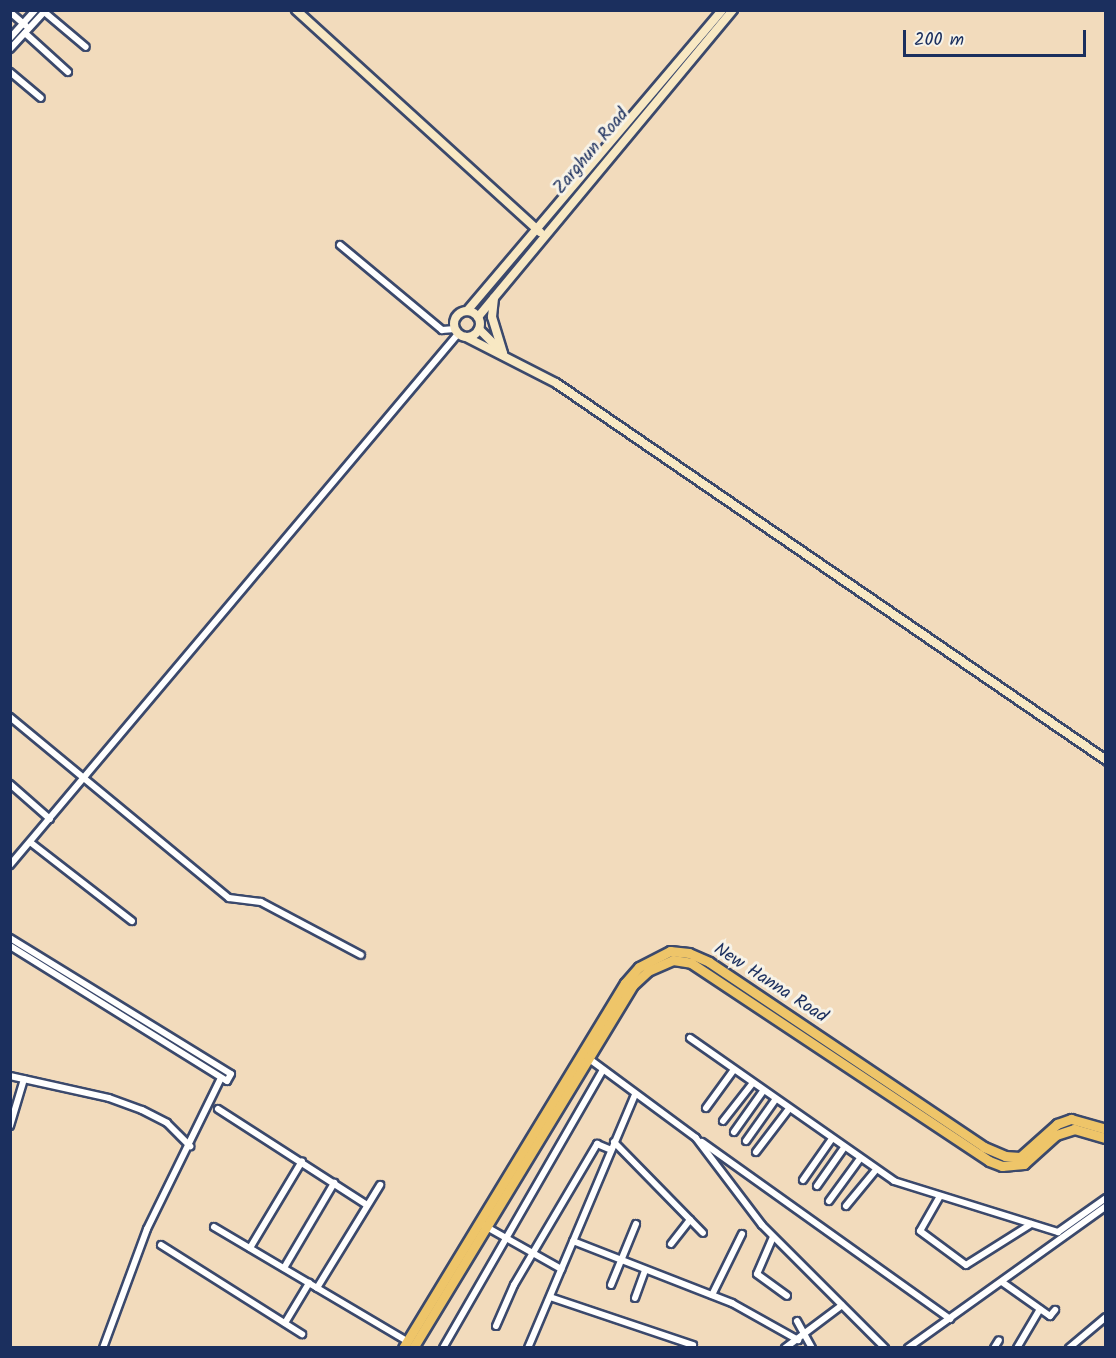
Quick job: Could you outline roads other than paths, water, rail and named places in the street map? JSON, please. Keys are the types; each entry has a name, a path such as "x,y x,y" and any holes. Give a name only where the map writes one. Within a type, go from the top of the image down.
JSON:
{"main road":[{"name":"New Hanna Road","path":"586,1056 625,983 639,967 670,951 689,953 709,962 994,1152 1020,1157 1057,1124 1071,1119 1106,1129"},
{"name":"New Hanna Road","path":"408,1345 484,1226 586,1056 633,985 648,971 673,960 691,963 995,1164 1024,1164 1056,1135 1074,1129 1106,1138"}],"street":[{"path":"10,38 35,10"},
{"path":"296,10 540,233"},
{"path":"460,333 456,318 466,311 540,233 722,10"},
{"name":"Zarghun Road","path":"478,317 540,233 733,10"},
{"path":"10,49 44,11 86,47"},
{"path":"10,12 68,72"},
{"path":"10,72 40,98"},
{"path":"340,245 442,330 460,333 505,354 556,383 1106,760"},
{"path":"494,297 492,317 505,354"},
{"path":"466,311 478,317 479,329 505,354"},
{"path":"12,860 85,778 460,333 479,329"},
{"path":"10,717 229,898 261,902 361,955"},
{"path":"10,784 50,819"},
{"path":"30,842 132,921"},
{"path":"10,938 231,1074 227,1081 10,946"},
{"path":"690,1038 875,1171 940,1196 1058,1232 1106,1198"},
{"path":"586,1056 635,1095 950,1319"},
{"path":"443,1347 603,1070"},
{"path":"706,1108 733,1071"},
{"path":"10,1076 109,1098 142,1110 167,1123 190,1146"},
{"path":"103,1347 147,1229 190,1146 221,1077"},
{"path":"10,1126 24,1079"},
{"path":"723,1121 752,1084"},
{"path":"734,1132 763,1091"},
{"path":"530,1347 635,1095"},
{"path":"746,1141 774,1100"},
{"path":"218,1109 367,1205"},
{"path":"756,1152 788,1110"},
{"path":"696,1138 773,1236 885,1347"},
{"path":"803,1180 831,1140"},
{"path":"614,1142 703,1233"},
{"path":"496,1326 532,1253 597,1144 611,1149"},
{"path":"817,1186 843,1149"},
{"path":"829,1201 859,1160"},
{"path":"250,1248 302,1161"},
{"path":"846,1206 875,1171"},
{"path":"284,1268 334,1183"},
{"path":"317,1288 380,1185"},
{"path":"940,1196 920,1231 966,1265 1031,1224"},
{"path":"908,1347 1106,1206"},
{"path":"671,1244 690,1220"},
{"path":"611,1285 636,1224"},
{"path":"484,1226 561,1269"},
{"path":"214,1227 408,1345"},
{"path":"712,1295 742,1234"},
{"path":"773,1236 757,1274 787,1296"},
{"path":"573,1241 712,1295 798,1340"},
{"path":"161,1245 302,1334"},
{"path":"635,1298 645,1270"},
{"path":"1002,1282 1050,1316 1055,1310"},
{"path":"285,1323 309,1283"},
{"path":"550,1297 690,1345"},
{"path":"785,1347 806,1335 842,1305"},
{"path":"1017,1347 1040,1309"},
{"path":"1069,1347 1106,1317"},
{"path":"797,1321 812,1347"},
{"path":"994,1347 999,1341"}]}
